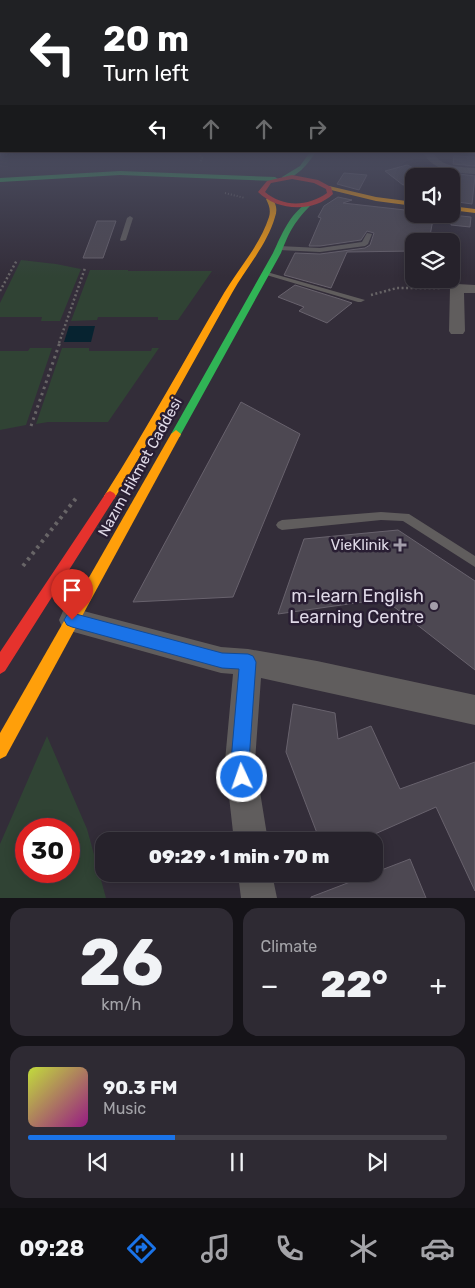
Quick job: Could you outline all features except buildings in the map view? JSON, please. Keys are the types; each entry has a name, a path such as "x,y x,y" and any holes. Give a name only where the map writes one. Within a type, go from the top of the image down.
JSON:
{"main road":[{"path":"255,194 283,204 309,204 340,198 405,203"},
{"path":"324,200 330,194"},
{"path":"368,194 399,203"},
{"name":"Nazım Hikmet Caddesi","path":"0,666 151,429 268,228 273,213 265,196"},
{"name":"Nazım Hikmet Caddesi","path":"0,750 266,273 294,218 300,208 309,204"},
{"path":"460,209 475,211"}],"street":[{"path":"457,331 457,288 475,289"},
{"path":"72,620 222,660 248,662 475,710"},
{"path":"248,662 240,761 250,832"},
{"path":"256,882 259,898"}],"lane":[{"path":"124,240 130,218"},
{"path":"279,248 320,250 365,244 369,234"},
{"path":"266,273 361,300"},
{"path":"282,525 381,516 405,517 475,562"}],"path":[{"path":"226,194 248,199"},
{"path":"0,291 17,260"},
{"path":"31,426 85,268"},
{"path":"361,300 384,289 457,288"},
{"path":"23,566 81,492"}],"green space":[{"path":"21,260 81,269 60,321 41,321 42,317 0,317 0,303"},
{"path":"90,270 212,271 178,320 158,320 158,317 98,317 97,320 71,321"},
{"path":"30,348 52,348 26,425 0,430 0,351 28,351"},
{"path":"62,348 89,348 89,351 151,351 152,348 159,348 108,422 48,422 36,424"},
{"path":"47,736 87,829 95,858 95,882 102,882 106,898 0,898 0,844"}],"water":[{"path":"69,326 95,326 91,342 64,342"}],"traffic: fast":[{"path":"176,434 277,253 289,226 309,204"}],"traffic: slow":[{"path":"354,194 405,203"},
{"path":"110,496 156,421 228,293 263,237 273,214 273,208 269,199"},
{"path":"460,209 475,211"},
{"path":"0,750 176,434"}],"traffic: jam":[{"path":"263,194 276,202 304,205 314,203 330,194"},
{"path":"0,666 110,496"}],"place":[{"name":"VieKlinik","path":"400,545"},
{"name":"m-learn English Learning Centre","path":"434,606"}],"route":[{"path":"72,620 222,660 248,662 240,761 242,777"}]}
